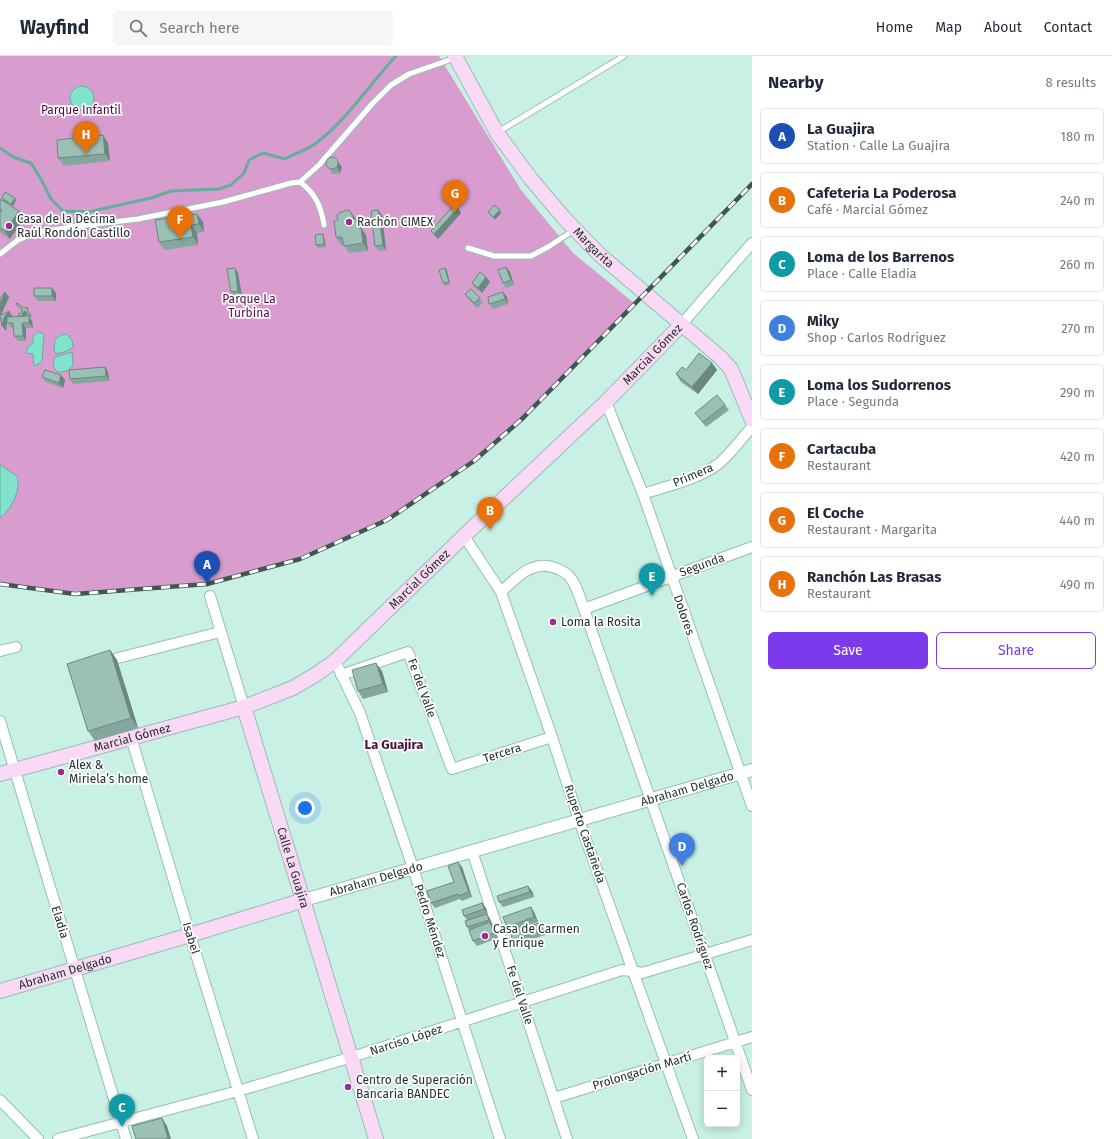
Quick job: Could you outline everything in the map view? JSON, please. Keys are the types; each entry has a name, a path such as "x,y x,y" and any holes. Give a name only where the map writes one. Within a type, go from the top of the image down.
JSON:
{"main road":[{"name":"Margarita","path":"456,57 497,133 531,179 574,229 600,255 720,357 731,369 752,420"},
{"name":"Marcial Gómez","path":"0,774 244,707 293,688 316,675 335,661 464,536 606,402 681,325"},
{"name":"Calle La Guajira","path":"244,707 376,1139"},
{"name":"Abraham Delgado","path":"0,991 190,936 304,900"}],"street":[{"name":"Marcial Gómez","path":"681,325 752,243"},
{"name":"Dolores","path":"606,402 643,494 752,806"},
{"name":"Primera","path":"643,494 706,472 718,464 752,427"},
{"name":"Ruperto Castañeda","path":"464,536 501,592 632,971 693,1139"},
{"name":"Segunda","path":"584,609 752,547"},
{"name":"Carlos Rodríguez","path":"501,592 524,572 535,567 548,565 568,574 572,581 584,609 752,1090"},
{"name":"Calle La Guajira","path":"210,596 244,707"},
{"path":"118,658 220,632"},
{"path":"0,651 16,647"},
{"name":"Fe del Valle","path":"341,675 408,652 452,769"},
{"name":"Pedro Méndez","path":"335,661 360,713 413,868 500,1139"},
{"name":"Eladia","path":"0,721 126,1139"},
{"name":"Isabel","path":"131,737 190,936 253,1139"},
{"name":"Tercera","path":"452,769 552,737"},
{"name":"Abraham Delgado","path":"304,900 752,770"},
{"name":"Fe del Valle","path":"472,851 567,1139"},
{"name":"Narciso López","path":"58,1139 238,1091 352,1057 622,970 642,973 752,940"},
{"name":"Prolongación Martí","path":"554,1098 752,1037"},
{"path":"0,1100 38,1139"}],"lane":[{"path":"497,133 624,56"},
{"path":"0,254 18,240 34,233 126,221 223,202 300,182 319,165 372,104 391,85 409,74 456,57"},
{"path":"300,182 313,193 321,209 324,225"},
{"path":"468,248 494,256 530,256 548,247 574,229"}],"green space":[{"name":"Parque La Turbina","path":"0,56 439,56 521,190 573,253 634,303 510,429 470,462 403,508 381,521 296,558 206,582 65,592 0,583"}],"shaded area":[{"path":"82,86 91,89 94,98 91,107 82,110 73,107 70,98 73,89"},
{"path":"38,332 44,334 42,362 34,366 33,354 26,353 28,347 34,342 32,338"},
{"path":"66,334 72,340 73,347 67,351 56,354 54,351 55,340 61,335"},
{"path":"72,352 73,365 69,370 57,372 53,364 55,357"},
{"path":"0,465 17,476 18,487 12,504 0,518"}],"building":[{"path":"103,135 105,154 58,158 57,140"},
{"path":"332,157 336,159 338,163 336,167 332,169 328,167 326,163 328,159"},
{"path":"5,192 15,198 11,204 2,198"},
{"path":"0,199 19,211 5,231 0,228 0,213 2,210 0,209"},
{"path":"454,205 458,208 434,234 431,231"},
{"path":"494,205 500,210 493,217 488,212"},
{"path":"347,210 350,211 354,219 356,219 358,228 361,228 363,243 344,246 342,237 336,237 334,221 338,220 337,216 339,213"},
{"path":"378,210 383,245 375,246 371,211"},
{"path":"197,214 199,224 191,225 193,237 159,242 155,220"},
{"path":"323,234 324,244 316,245 315,235"},
{"path":"506,267 511,280 503,283 498,270"},
{"path":"235,268 238,291 231,292 227,269"},
{"path":"445,268 449,282 443,283 439,270"},
{"path":"480,272 486,277 478,288 472,283"},
{"path":"34,288 52,288 52,296 34,296"},
{"path":"471,289 480,298 474,303 465,294"},
{"path":"5,292 0,305 0,299"},
{"path":"503,292 505,299 489,304 488,297"},
{"path":"17,303 24,308 27,307 27,310 31,315 30,316 25,311 22,314 23,316 19,316 19,313 23,310 16,304"},
{"path":"9,311 4,318 2,326 0,314 2,315"},
{"path":"29,316 29,323 22,323 23,336 14,336 13,323 7,323 7,317"},
{"path":"699,353 712,363 692,387 676,374 682,367 686,370"},
{"path":"105,367 106,376 70,379 69,370"},
{"path":"45,370 61,375 59,383 42,377"},
{"path":"717,395 725,405 703,422 695,413"},
{"path":"110,650 131,718 88,731 67,664"},
{"path":"376,663 383,684 358,691 352,670"},
{"path":"458,862 469,892 431,903 427,891 454,882 448,866"},
{"path":"528,886 530,892 499,902 497,896"},
{"path":"482,903 484,909 464,916 462,910"},
{"path":"531,907 534,917 507,927 503,917"},
{"path":"487,914 489,920 467,927 465,921"},
{"path":"490,922 494,933 473,941 469,930"},
{"path":"539,923 542,930 513,940 510,933"},
{"path":"162,1118 168,1138 136,1139 132,1126"}],"waterway":[{"path":"0,148 13,157 31,163 51,199 63,211 88,212 151,198 171,191 219,189 231,185 244,173 249,160 263,153 285,159 308,148 327,135 348,113 396,56"}],"railway":[{"path":"0,584 75,594 207,584 300,559 387,520 474,461 523,418 752,184"}],"place":[{"name":"Ranchón Las Brasas","path":"86,154"},
{"name":"El Coche","path":"455,213"},
{"name":"Rachón CIMEX","path":"349,222"},
{"name":"Casa de la Décima Raúl Rondón Castillo","path":"9,226"},
{"name":"Cartacuba","path":"180,239"},
{"name":"Cafeteria La Poderosa","path":"490,530"},
{"name":"La Guajira","path":"207,584"},
{"name":"Loma los Sudorrenos","path":"652,596"},
{"name":"Loma la Rosita","path":"553,622"},
{"name":"Alex & Miriela’s home","path":"61,772"},
{"name":"Miky","path":"682,866"},
{"name":"Casa de Carmen y Enrique","path":"485,936"},
{"name":"Centro de Superación Bancaria BANDEC","path":"348,1087"},
{"name":"Loma de los Barrenos","path":"122,1127"}],"district":[{"name":"La Guajira","path":"394,744"}],"park label":[{"name":"Parque Infantil","path":"81,110"}]}
